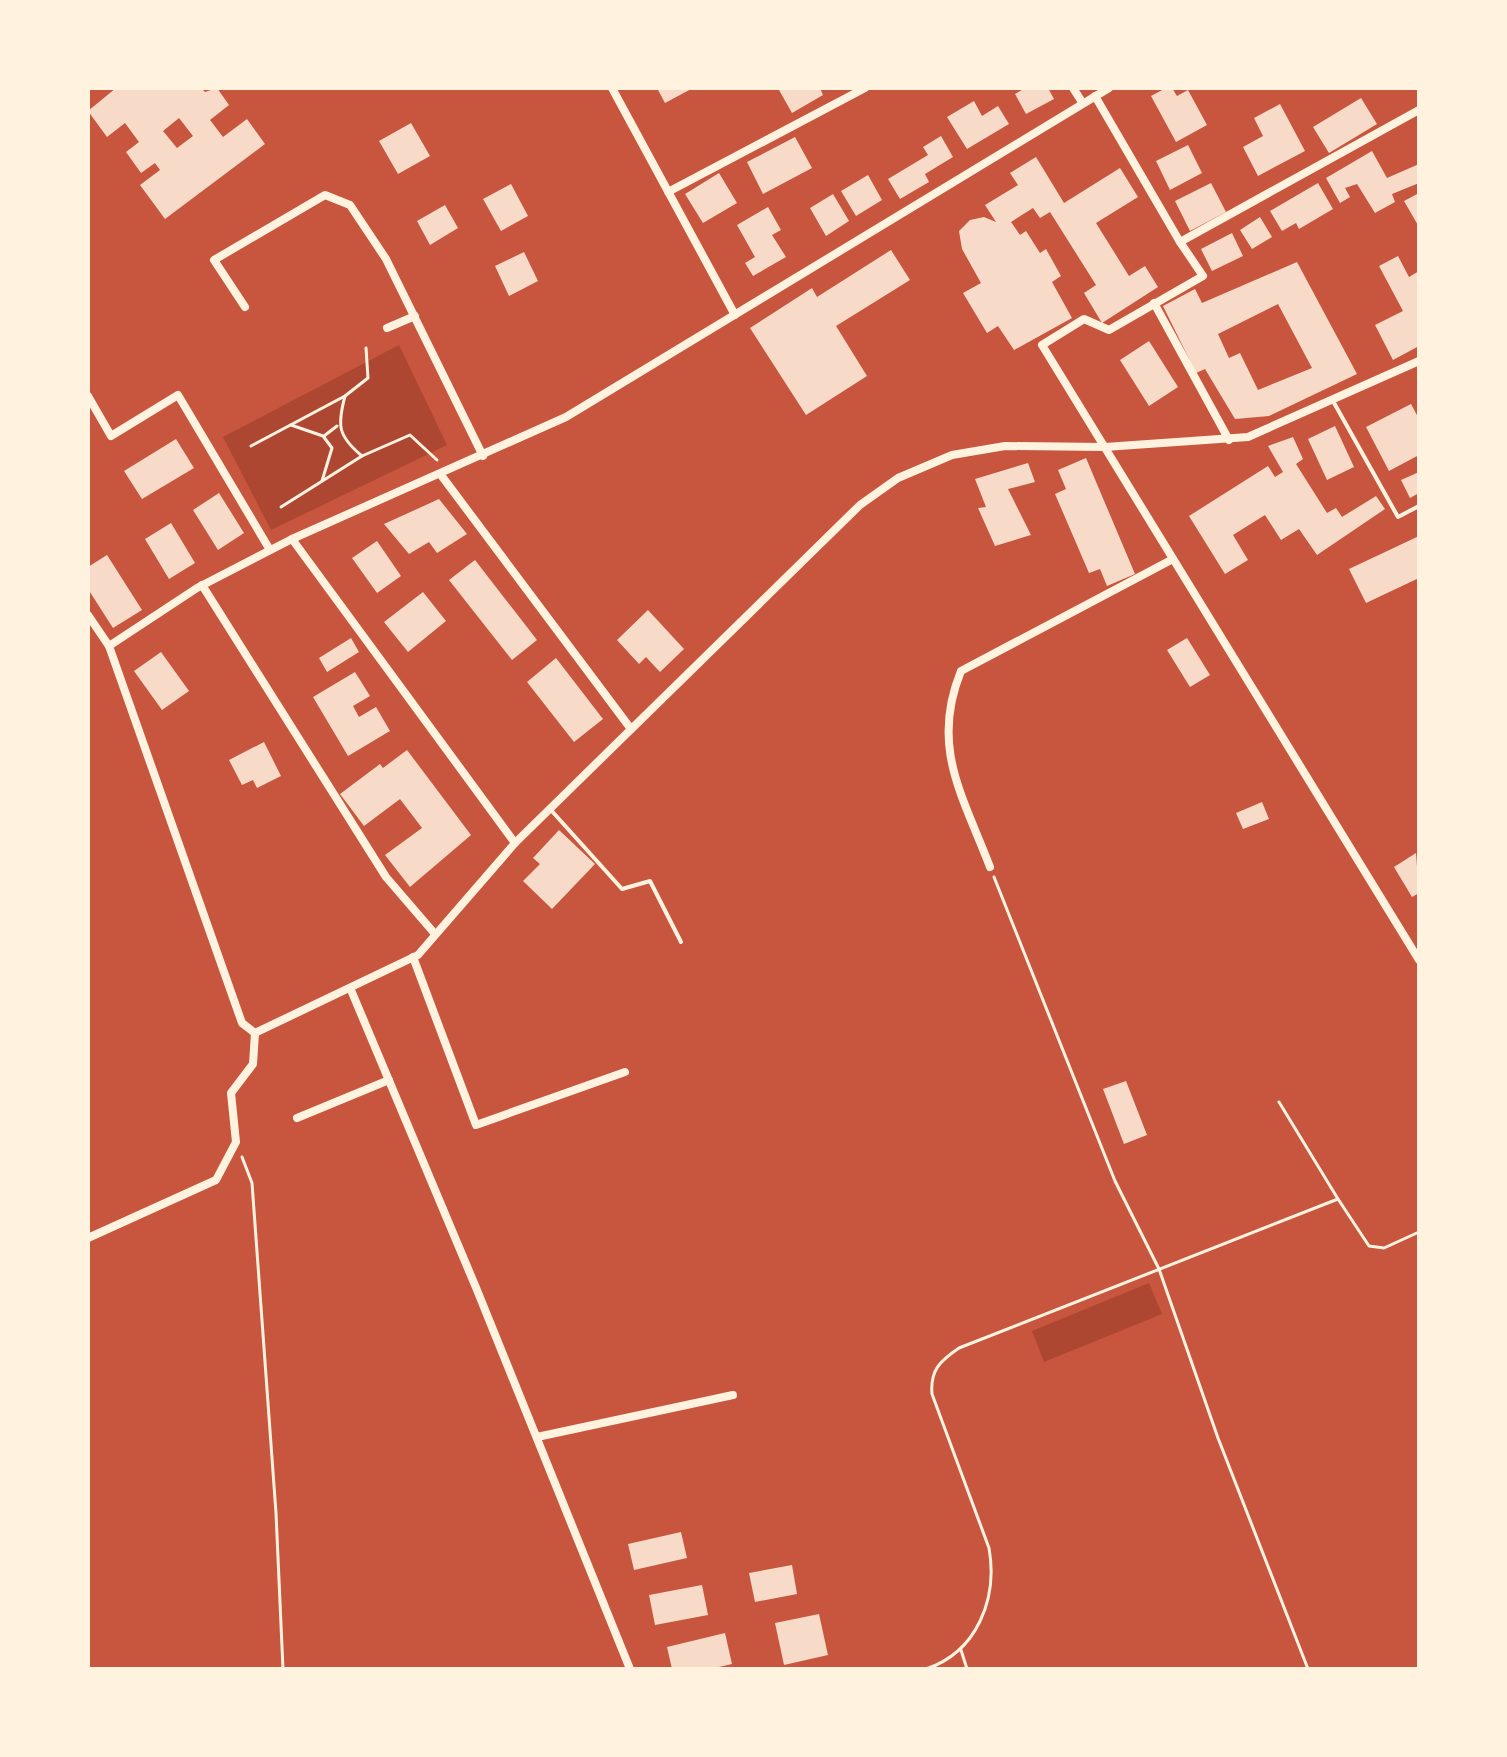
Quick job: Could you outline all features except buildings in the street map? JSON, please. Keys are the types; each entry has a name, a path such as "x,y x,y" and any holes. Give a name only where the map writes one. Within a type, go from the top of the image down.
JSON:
{"street":[{"path":"612,88 735,315"},
{"path":"668,192 865,88"},
{"path":"1073,88 1082,102"},
{"path":"109,646 202,585 270,550 566,417 1109,88"},
{"path":"1095,96 1203,276 1109,330 1084,319 1042,345 1419,960"},
{"path":"1180,242 1419,110"},
{"path":"245,307 214,260 325,195 350,205 386,259 483,456"},
{"path":"1154,303 1229,440"},
{"path":"387,328 415,316"},
{"path":"255,1033 351,990 413,957 515,843 860,505 898,478 952,455 1005,446 1105,447 1248,437 1419,361"},
{"path":"88,396 111,436 178,395 270,550"},
{"path":"441,475 631,729"},
{"path":"292,539 515,843"},
{"path":"990,867 946,747 951,697 961,671 1173,559"},
{"path":"202,585 386,877 435,934"},
{"path":"88,615 109,646 242,1023 255,1033"},
{"path":"413,957 476,1125 625,1072"},
{"path":"351,990 630,1669"},
{"path":"88,1238 216,1180 236,1142 231,1093 253,1064 255,1033"},
{"path":"297,1118 389,1080"},
{"path":"537,1437 733,1395"}],"lane":[{"path":"1333,401 1398,517 1419,506"},
{"path":"550,809 622,889 650,881 681,942"}],"path":[{"path":"251,446 345,396 368,378 366,348"},
{"path":"345,396 337,426 343,440 362,456"},
{"path":"291,425 323,436 332,448"},
{"path":"323,436 337,426"},
{"path":"281,507 362,456 410,435 437,460"},
{"path":"322,481 332,448 343,440"},
{"path":"990,867 1115,1181 1159,1269 1218,1438 1308,1669"},
{"path":"1279,1102 1369,1246 1384,1248 1419,1232"},
{"path":"236,1142 252,1183 276,1513 283,1669"},
{"path":"926,1669 947,1662 961,1650 978,1626 991,1590 994,1571 989,1548 932,1394 931,1379 939,1361 959,1348 1338,1199"},
{"path":"961,1650 967,1669"}],"shaded area":[{"path":"399,345 447,445 271,530 223,437"},
{"path":"1149,1283 1162,1314 1044,1362 1032,1331"}]}
